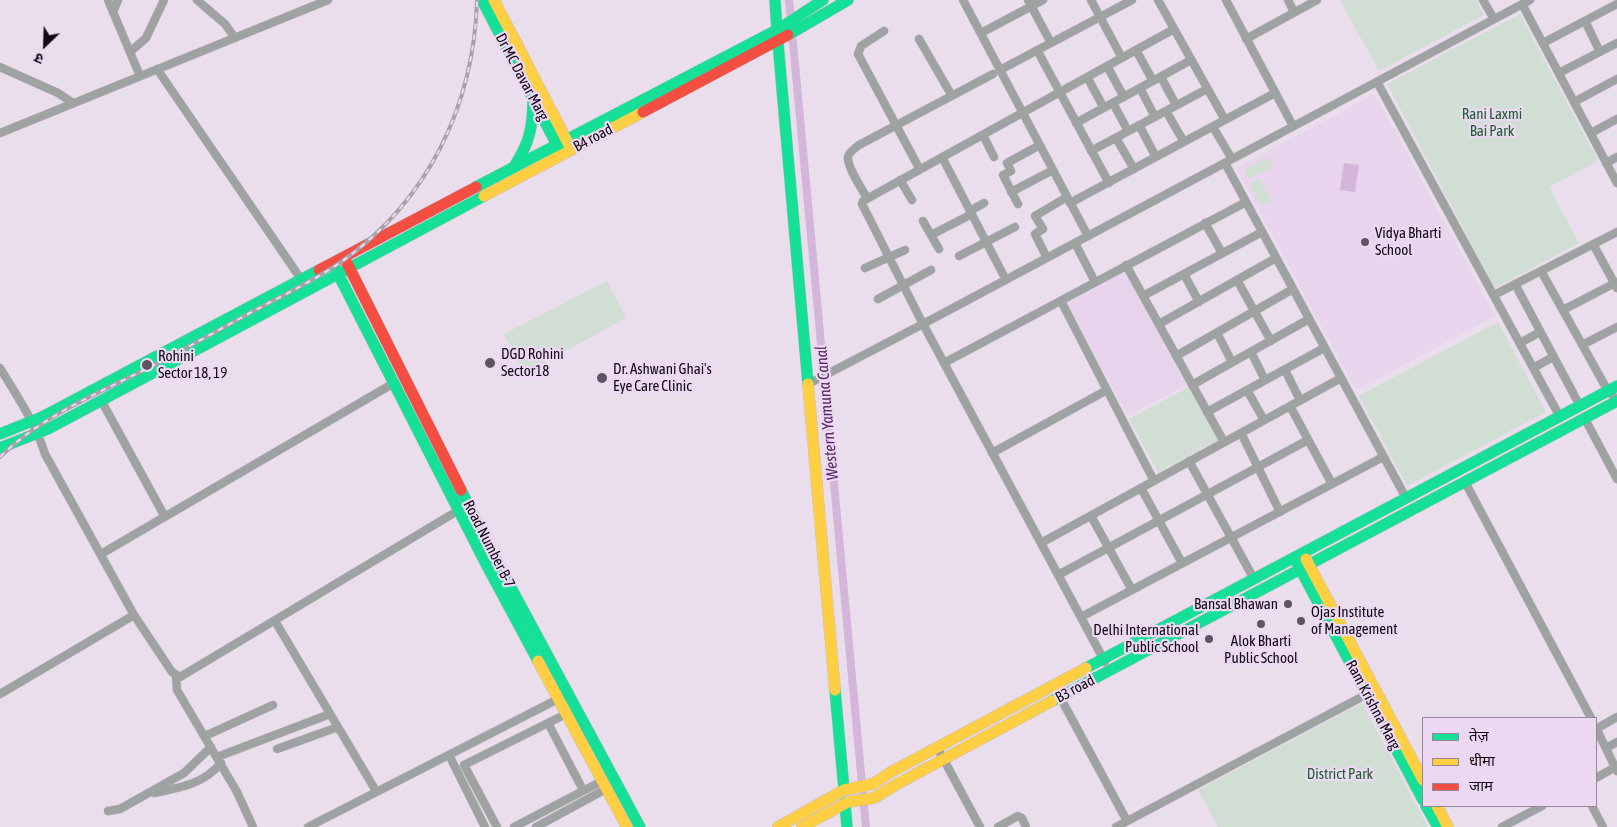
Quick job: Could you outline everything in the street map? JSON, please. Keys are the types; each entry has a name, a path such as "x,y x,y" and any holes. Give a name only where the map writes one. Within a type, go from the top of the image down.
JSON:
{"street":[{"path":"108,0 140,76"},
{"path":"113,12 118,0"},
{"path":"130,52 146,38 164,0"},
{"path":"197,0 225,24 235,38"},
{"path":"0,134 328,0"},
{"name":"Dr MC Davar Marg","path":"482,0 532,97 562,141 567,152"},
{"path":"494,0 562,141"},
{"path":"775,0 811,382 846,789"},
{"name":"B4 road","path":"0,448 48,429 567,152 779,35 807,9 823,0"},
{"name":"B4 road","path":"0,434 42,418 562,141 806,23 848,0"},
{"path":"963,0 982,33 996,72 1022,113 1088,236"},
{"path":"982,33 1030,3 1043,0"},
{"path":"1091,0 1122,58"},
{"path":"867,198 850,166 848,157 850,152 859,145 1132,0"},
{"path":"1158,0 1225,120"},
{"path":"1226,0 1293,126"},
{"path":"1288,0 1294,12"},
{"path":"1246,39 1317,0"},
{"path":"1483,0 1494,19"},
{"path":"811,382 1530,0"},
{"path":"1030,3 1051,43"},
{"path":"1522,4 1617,182"},
{"path":"1543,43 1617,4"},
{"path":"1585,21 1600,52"},
{"path":"1110,671 923,324 862,204 863,200 919,168 1174,29"},
{"path":"884,30 861,46 858,54 919,168"},
{"path":"919,39 952,96"},
{"path":"1559,73 1617,43"},
{"path":"1037,50 1109,183"},
{"path":"1136,50 1153,81"},
{"path":"1076,123 1191,60"},
{"path":"1107,66 1124,97"},
{"path":"0,67 58,93 74,103"},
{"path":"157,69 308,290"},
{"path":"1087,77 1104,108"},
{"path":"1161,77 1176,105"},
{"path":"1377,82 1560,417"},
{"path":"1574,102 1616,82"},
{"path":"1140,88 1155,117"},
{"path":"1092,151 1207,89"},
{"path":"1047,258 1035,234 1043,229 1035,216 1109,183 1276,93"},
{"path":"514,167 524,153 532,134 534,122 532,97"},
{"path":"1112,103 1128,131"},
{"path":"1166,111 1184,142"},
{"path":"1591,133 1617,119"},
{"path":"1139,125 1156,157"},
{"path":"1214,127 1246,202 1406,498"},
{"path":"983,134 994,157"},
{"path":"1116,138 1134,169"},
{"path":"1018,204 1003,175 1011,171 1007,163 1040,146"},
{"path":"942,157 1006,280"},
{"path":"1606,163 1617,157"},
{"path":"1012,192 1052,170"},
{"path":"900,180 912,200"},
{"path":"944,363 1246,202"},
{"path":"931,234 984,203"},
{"path":"436,208 442,219"},
{"path":"923,221 939,249"},
{"path":"1206,223 1222,253"},
{"path":"959,256 1015,227"},
{"path":"1143,296 1262,232"},
{"path":"1494,295 1617,232"},
{"path":"1075,243 1095,282"},
{"path":"1563,310 1616,284 1593,244"},
{"path":"865,268 905,250"},
{"name":"Road Number B-7","path":"345,256 489,559"},
{"path":"1159,324 1276,258"},
{"name":"Road Number B-7","path":"333,263 459,510 489,559 564,698 640,827"},
{"path":"1126,265 1224,442"},
{"path":"878,299 931,270"},
{"path":"1541,271 1582,345 1612,389 1617,401"},
{"path":"1184,274 1199,302"},
{"path":"1237,280 1270,341"},
{"path":"1516,284 1580,406"},
{"path":"1176,356 1293,289"},
{"path":"1060,301 1154,481"},
{"path":"1192,385 1309,320"},
{"path":"1582,345 1617,326"},
{"path":"1520,343 1540,332"},
{"path":"1217,333 1232,362"},
{"path":"1207,412 1324,348"},
{"path":"1251,352 1265,380"},
{"path":"1533,368 1553,357"},
{"path":"0,368 32,421 45,454 134,615 176,676 178,690 237,792 253,827"},
{"path":"1285,370 1300,400"},
{"path":"1041,543 1341,378"},
{"path":"101,554 394,383"},
{"name":"B3 road","path":"778,827 846,789 873,784 937,747 1612,389"},
{"path":"992,453 1107,390"},
{"path":"1247,390 1264,420"},
{"path":"102,400 165,518"},
{"name":"B3 road","path":"846,802 874,798 1617,401"},
{"path":"1290,406 1332,484"},
{"path":"1585,418 1617,479"},
{"path":"1241,433 1280,512"},
{"path":"1058,575 1308,440"},
{"path":"1081,617 1383,456"},
{"path":"1189,461 1254,579"},
{"path":"1466,482 1590,717"},
{"path":"1141,488 1182,564"},
{"path":"176,676 183,676 459,510"},
{"path":"1091,516 1132,590"},
{"name":"Ram Krishna Marg","path":"1299,555 1371,692 1422,798"},
{"path":"0,694 134,615"},
{"path":"276,621 376,791"},
{"path":"1116,827 1371,692"},
{"name":"Ram Krishna Marg","path":"1371,692 1422,778"},
{"path":"1060,697 1127,821"},
{"path":"308,827 499,729 564,698"},
{"name":"Road Number B-7","path":"564,698 566,714 627,827"},
{"path":"205,736 273,705"},
{"path":"144,796 185,786 211,774 219,760 330,714"},
{"path":"497,827 464,765 566,714"},
{"path":"1597,727 1617,717"},
{"path":"548,723 582,790"},
{"path":"276,749 338,727"},
{"path":"499,729 506,745"},
{"path":"1597,730 1616,768 1597,778"},
{"path":"1606,748 1617,742"},
{"path":"108,811 120,810 184,773 211,747"},
{"path":"937,747 980,827"},
{"path":"449,755 485,827"},
{"path":"514,827 582,790 604,785"},
{"path":"536,827 604,785"},
{"path":"802,827 846,802 847,827"},
{"path":"1427,807 1438,827"},
{"path":"1438,807 1448,827"},
{"path":"1502,827 1540,807"},
{"path":"1593,807 1603,827"},
{"path":"998,827 1018,816 1022,818 1026,827"}],"shaded area":[{"name":"Vidya Bharti School","path":"1375,94 1495,316 1356,390 1236,168"},
{"path":"1344,163 1359,165 1355,192 1340,190"},
{"path":"1125,272 1187,385 1128,416 1067,304"}],"green space":[{"path":"1340,0 1476,0 1484,15 1379,71"},
{"name":"Rani Laxmi Bai Park","path":"1520,14 1598,161 1549,187 1579,243 1495,288 1387,84"},
{"path":"1268,157 1273,167 1249,179 1244,169"},
{"path":"1259,178 1272,201 1262,206 1249,183"},
{"path":"607,281 626,318 523,374 504,334"},
{"path":"1498,322 1546,412 1407,486 1359,396"},
{"path":"1189,387 1218,440 1158,472 1129,419"},
{"name":"District Park","path":"1362,703 1428,827 1218,827 1198,790"}],"waterway":[{"name":"Western Yamuna Canal","path":"789,0 866,827"}],"railway":[{"path":"0,457 32,430 68,408 169,357 307,283 341,262 372,238 399,210 421,180 440,148 456,113 467,77 474,39 477,0"}],"traffic: fast":[{"path":"482,0 560,151"},
{"path":"775,0 777,30"},
{"path":"476,187 777,30 823,0"},
{"path":"788,35 848,0"},
{"path":"778,43 808,384"},
{"path":"515,165 524,150 529,134 533,101"},
{"path":"0,448 48,429 484,196"},
{"path":"335,268 485,562 538,661"},
{"path":"0,434 42,417 319,270"},
{"path":"1086,668 1617,386"},
{"path":"1052,701 1617,401"},
{"path":"461,490 494,556 640,827"},
{"path":"1297,563 1422,798"},
{"path":"835,690 844,790"},
{"path":"845,803 847,827"},
{"path":"1427,807 1438,827"}],"traffic: slow":[{"path":"494,0 569,145"},
{"path":"484,196 643,112"},
{"path":"808,384 835,690"},
{"path":"1306,559 1422,778"},
{"path":"538,661 627,827"},
{"path":"778,827 844,790 873,784 891,772 1086,668"},
{"path":"802,827 848,802 874,798 1052,701"},
{"path":"1438,807 1448,827"}],"traffic: jam":[{"path":"643,112 788,35"},
{"path":"319,270 476,187"},
{"path":"347,263 461,490"}],"place":[{"name":"Vidya Bharti School","path":"1365,242"},
{"name":"DGD Rohini Sector18","path":"490,363"},
{"name":"Rohini Sector 18, 19","path":"147,365"},
{"name":"Dr. Ashwani Ghai's Eye Care Clinic","path":"602,378"},
{"name":"Bansal Bhawan","path":"1288,604"},
{"name":"Ojas Institute of Management","path":"1301,621"},
{"name":"Alok Bharti Public School","path":"1261,624"},
{"name":"Delhi International Public School","path":"1209,639"}]}
